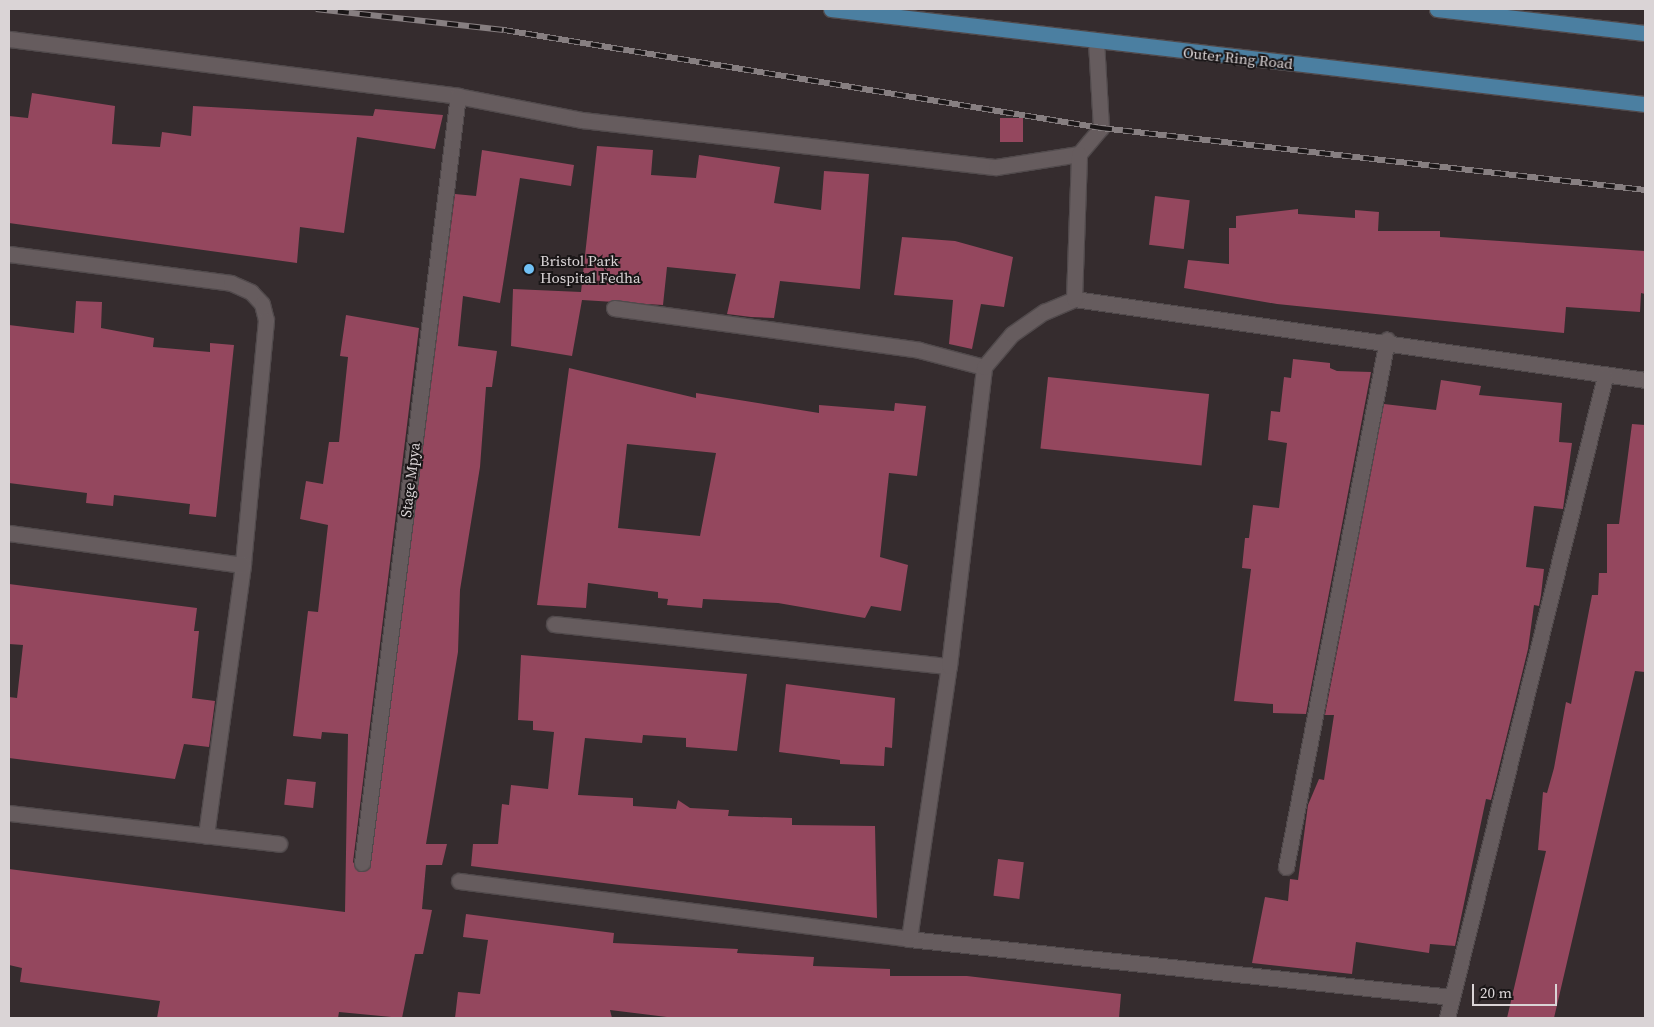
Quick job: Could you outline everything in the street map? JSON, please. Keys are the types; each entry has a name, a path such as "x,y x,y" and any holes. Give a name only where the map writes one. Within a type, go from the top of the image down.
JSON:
{"main road":[{"name":"Outer Ring Road","path":"831,9 1096,42 1645,104"},
{"path":"1437,9 1645,33"}],"street":[{"path":"9,39 458,96 582,120 996,168 1079,154"},
{"path":"1074,299 1079,154 1101,128 1096,42"},
{"name":"Stage Mpya","path":"362,863 458,96"},
{"path":"9,254 231,283 251,292 262,304 266,320 243,565 206,835"},
{"path":"908,939 949,666 984,367 1012,334 1044,312 1074,299 1387,340 1605,376 1645,380"},
{"path":"614,308 919,350 984,367"},
{"path":"1286,867 1387,340"},
{"path":"1447,1018 1605,376"},
{"path":"9,533 243,565"},
{"path":"554,624 949,666"},
{"path":"9,812 279,844"},
{"path":"460,881 908,939 1452,997"}],"building":[{"path":"32,93 115,106 112,144 160,147 162,132 191,136 193,106 373,116 375,109 443,115 435,149 357,137 344,233 300,227 297,263 9,223 9,116 28,118"},
{"path":"1000,118 1023,118 1023,142 1000,142"},
{"path":"597,146 653,150 651,175 696,178 699,155 780,167 774,203 821,210 824,171 869,174 860,289 780,281 774,318 751,317 727,314 736,274 667,267 663,305 582,300 572,356 511,346 513,289 581,292"},
{"path":"482,150 574,165 571,186 520,178 500,303 463,296 458,346 497,351 492,387 486,387 480,467 460,590 458,652 426,844 447,844 442,865 426,865 422,909 432,910 423,954 415,954 402,1018 339,1012 338,1018 157,1018 160,1001 20,982 22,968 9,965 9,869 345,912 348,734 322,732 321,739 293,736 308,611 318,612 328,525 300,519 306,481 323,484 329,442 339,442 348,357 340,356 346,315 419,328 353,862 360,872 370,868 455,194 476,196"},
{"path":"1155,196 1190,200 1184,249 1149,245"},
{"path":"1298,209 1298,214 1355,218 1355,210 1379,212 1378,231 1440,231 1440,237 1645,251 1645,294 1641,293 1640,312 1566,307 1564,333 1277,304 1184,288 1188,260 1229,264 1229,228 1236,228 1236,216"},
{"path":"902,237 955,241 1013,257 1004,307 981,304 972,349 949,344 953,300 894,295"},
{"path":"76,301 102,302 101,328 154,338 153,347 210,352 210,343 234,345 216,517 189,514 190,504 114,495 113,506 86,503 87,493 9,483 9,325 74,333"},
{"path":"1293,359 1330,363 1330,368 1337,371 1371,372 1306,714 1273,713 1273,704 1234,701 1251,569 1242,568 1245,538 1249,538 1253,505 1279,508 1287,443 1268,440 1271,411 1280,412 1284,377 1291,378"},
{"path":"569,368 696,398 696,393 819,413 819,405 894,411 895,403 926,406 917,476 889,473 880,557 908,565 901,611 871,606 865,618 778,603 703,599 702,608 667,605 668,599 658,598 658,592 588,583 586,608 537,605","holes":["627,444 716,453 700,536 618,528"]},
{"path":"1048,377 1209,394 1202,466 1040,449"},
{"path":"1441,380 1481,386 1479,395 1562,403 1559,442 1572,443 1563,509 1534,506 1526,567 1544,569 1541,595 1539,606 1534,605 1528,649 1491,800 1486,799 1455,946 1430,944 1429,953 1356,942 1352,974 1252,963 1265,897 1288,901 1290,879 1298,880 1308,805 1319,779 1324,780 1334,715 1325,715 1384,404 1436,410"},
{"path":"1632,424 1645,425 1645,672 1635,671 1554,1018 1507,1018 1546,851 1538,850 1543,792 1547,793 1554,768 1566,702 1571,704 1592,595 1598,595 1599,573 1607,573 1607,524 1619,524"},
{"path":"9,584 197,608 194,631 199,631 192,698 215,701 209,747 184,744 175,779 9,758 9,697 17,698 23,645 9,644"},
{"path":"521,655 747,674 737,751 686,747 686,738 643,735 642,743 585,738 578,795 633,798 633,806 676,809 678,800 690,808 729,810 728,816 792,818 792,825 875,826 877,918 471,866 473,844 498,844 502,804 509,805 511,785 548,789 554,732 533,730 533,721 518,720"},
{"path":"786,684 895,698 892,748 885,747 884,766 840,764 840,760 779,752"},
{"path":"287,779 316,782 313,808 284,805"},
{"path":"998,859 1024,862 1019,899 993,896"},
{"path":"466,914 614,933 613,943 738,949 737,953 814,957 813,966 890,969 890,976 967,976 1121,994 1119,1018 675,1018 610,1010 612,1018 455,1018 458,992 480,994 488,940 463,937"}],"railway":[{"path":"316,9 504,30 1101,128 1645,190"}],"place":[{"name":"Bristol Park Hospital Fedha","path":"529,269"}]}
